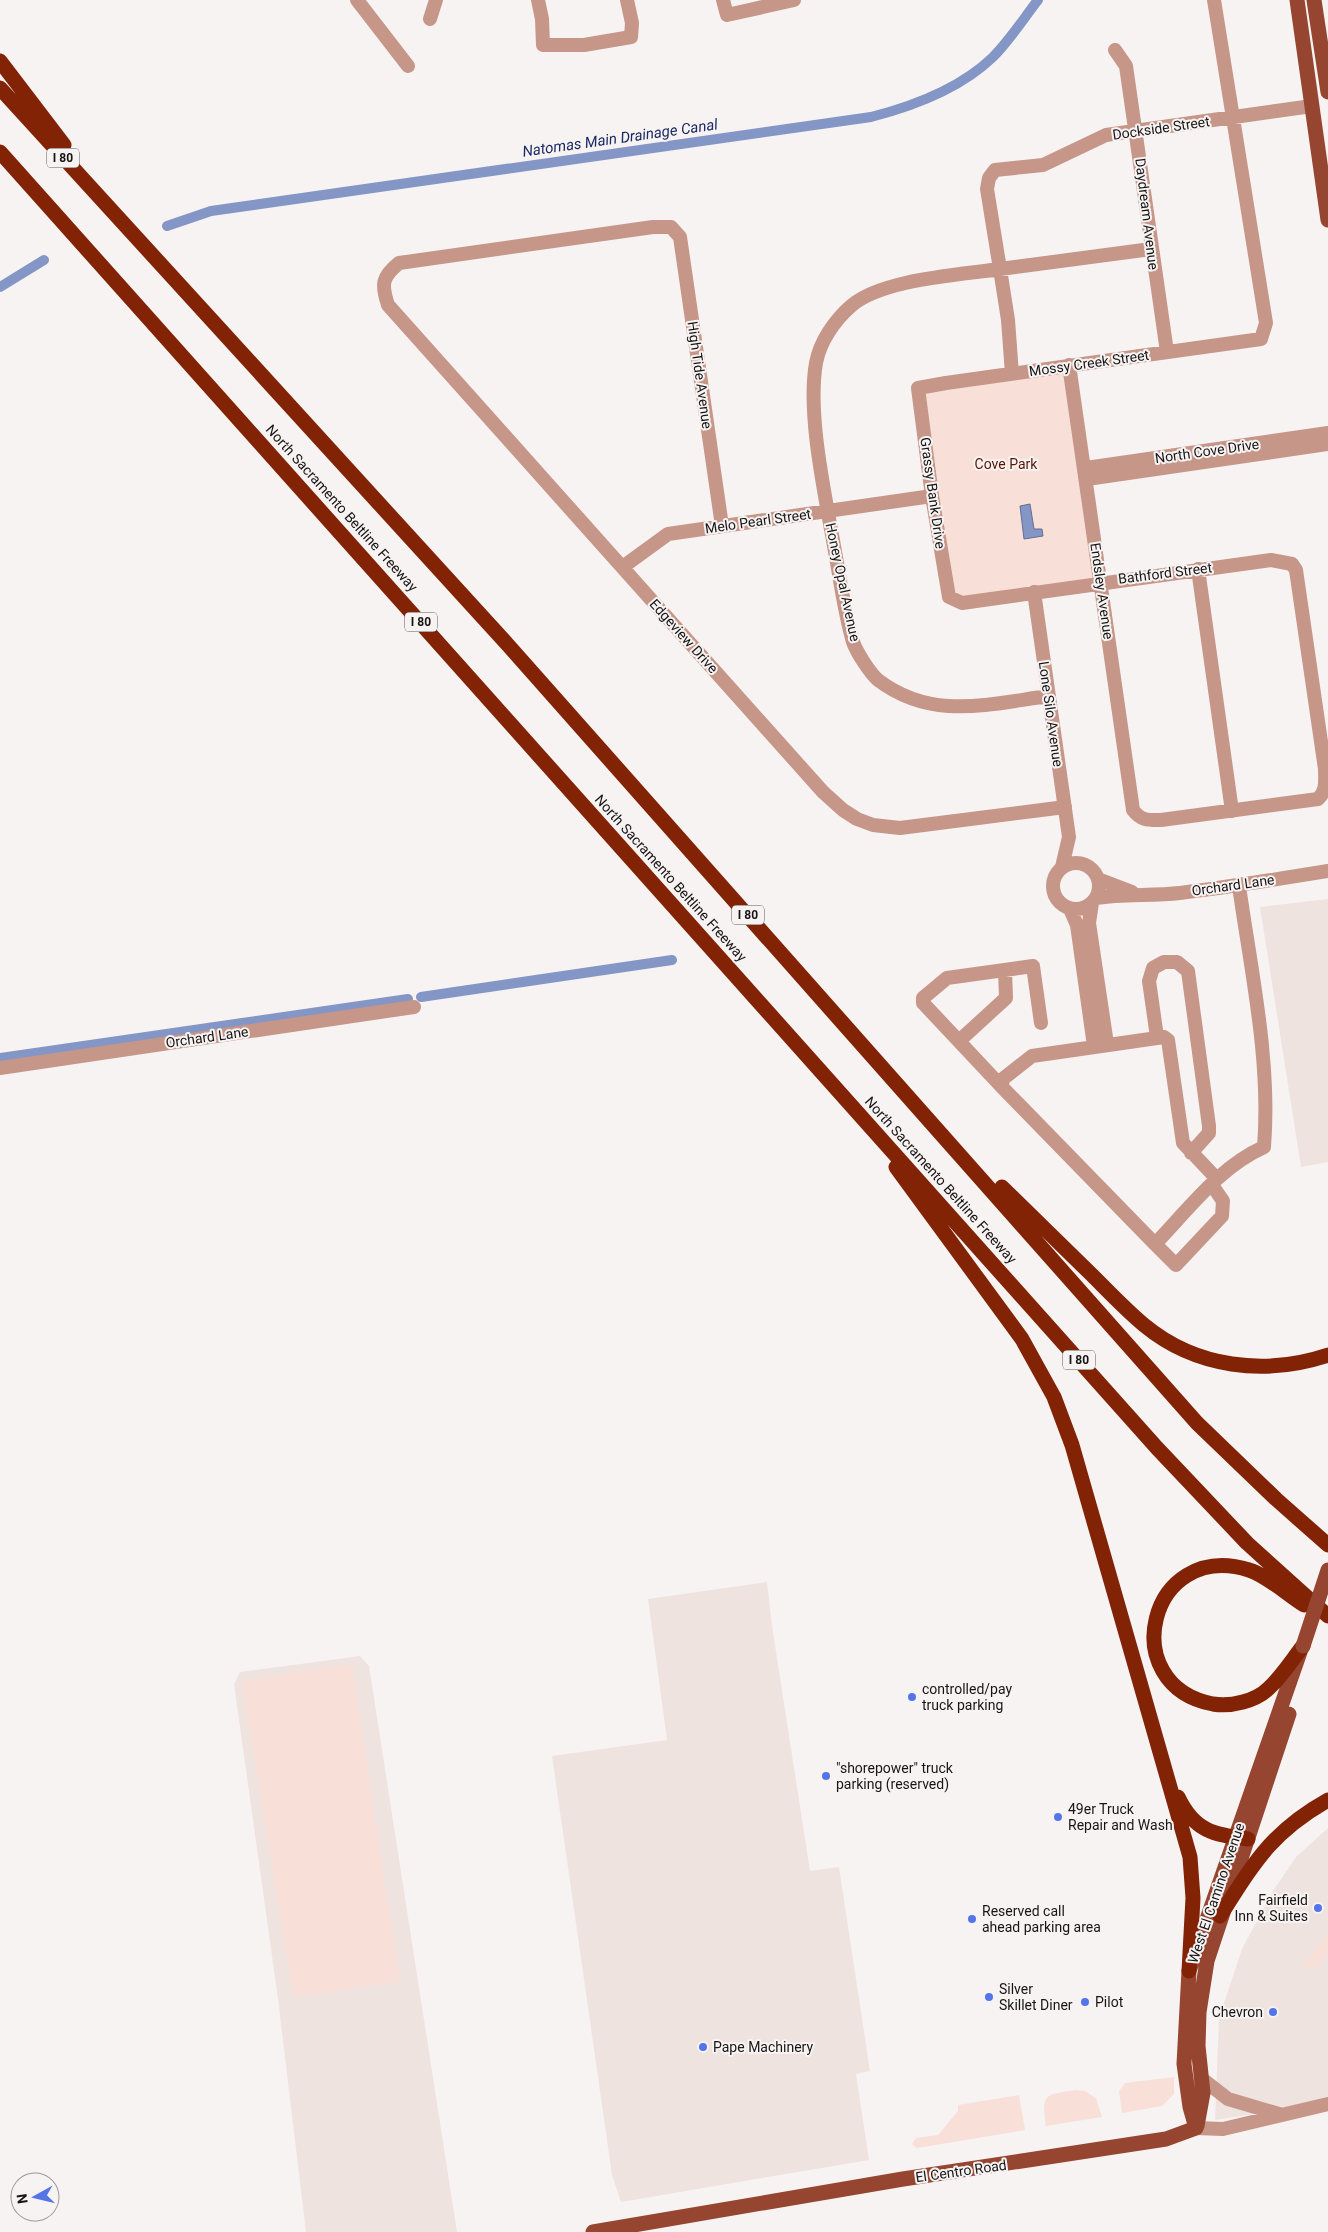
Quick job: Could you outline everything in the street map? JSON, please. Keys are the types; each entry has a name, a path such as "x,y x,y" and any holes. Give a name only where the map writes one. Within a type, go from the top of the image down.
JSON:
{"highway":[{"path":"0,61 127,228"},
{"name":"North Sacramento Beltline Freeway","path":"0,88 508,645 1198,1423 1276,1500 1328,1545"},
{"name":"North Sacramento Beltline Freeway","path":"0,152 1203,1498 1248,1543 1328,1616"},
{"path":"905,1092 1133,1316 1163,1339 1206,1358 1245,1366 1284,1366 1328,1355"},
{"path":"842,1094 1022,1339 1054,1396 1072,1445 1190,1857 1192,1898 1189,1970"},
{"path":"1306,1647 1269,1689 1247,1701 1222,1706 1198,1701 1177,1688 1161,1669 1153,1646 1154,1621 1164,1598 1180,1579 1202,1568 1227,1565 1251,1570 1328,1620"},
{"path":"1157,1737 1179,1799 1186,1811 1201,1828 1220,1836 1241,1838"},
{"path":"1220,1916 1260,1854 1272,1841 1291,1824 1328,1800"}],"main road":[{"path":"1296,0 1328,220"},
{"path":"1314,0 1328,92"},
{"name":"West El Camino Avenue","path":"1196,2128 1190,2108 1184,2064 1189,1970 1241,1838 1306,1647 1328,1570"},
{"name":"West El Camino Avenue","path":"1306,1647 1328,1598"},
{"name":"West El Camino Avenue","path":"1196,2128 1203,2093 1198,2046 1199,2012 1207,1960 1241,1838"},
{"name":"El Centro Road","path":"593,2232 618,2230 903,2179 1166,2139 1196,2128"}],"street":[{"path":"357,0 408,66"},
{"path":"430,20 436,0"},
{"path":"538,0 542,19 543,45 565,46 632,37 632,23 627,0"},
{"path":"724,0 727,15 794,0"},
{"path":"1214,0 1233,118"},
{"name":"Daydream Avenue","path":"1115,50 1126,66 1167,352"},
{"name":"Dockside Street","path":"1000,269 987,188 989,178 995,170 1043,165 1106,135 1312,106"},
{"name":"Mossy Creek Street","path":"918,388 1262,339 1266,324 1233,118"},
{"name":"Edgeview Drive","path":"671,228 653,227 400,263 388,272 382,288 388,305 624,566 669,622 812,780 843,810 857,819 873,825 900,828 1065,807"},
{"name":"High Tide Avenue","path":"671,228 680,237 722,526"},
{"name":"Honey Opal Avenue","path":"1048,696 957,708 909,699 877,679 854,645 828,510 813,406 816,362 828,332 852,305 884,289 920,281 1000,269 1151,249"},
{"path":"1000,269 1008,320 1012,374"},
{"name":"Endsley Avenue","path":"1070,366 1133,810 1137,816 1146,820 1161,820 1232,811"},
{"name":"Grassy Bank Drive","path":"918,388 932,496 949,597"},
{"name":"North Cove Drive","path":"1086,474 1328,433"},
{"name":"North Cove Drive","path":"1086,474 1328,444"},
{"name":"Melo Pearl Street","path":"624,566 668,534 932,496"},
{"name":"Bathford Street","path":"949,597 962,603 1100,582 1270,560 1292,564 1296,570 1298,580 1326,786 1323,795 1318,799 1232,811"},
{"path":"1198,569 1232,811"},
{"name":"Lone Silo Avenue","path":"1034,592 1069,837 1062,866"},
{"name":"Lone Silo Avenue","path":"1069,837 1084,864"},
{"path":"1077,862 1091,868 1098,880 1099,889 1089,923 1100,1045 1077,925 1070,909 1058,901 1052,886 1057,872 1062,866 1077,862"},
{"name":"Orchard Lane","path":"1094,901 1138,894 1178,893 1239,886 1328,870"},
{"name":"Orchard Lane","path":"1098,880 1138,894"},
{"path":"1155,1244 1214,1182 1240,1159 1264,1147 1267,1111 1258,1019 1239,886"},
{"path":"1070,909 1078,909 1094,901"},
{"path":"1157,1037 1149,981 1153,968 1164,962 1178,962 1188,972 1209,1126 1209,1133 1191,1153"},
{"path":"1001,1086 1004,1078 1032,1056 1164,1037 1168,1040 1183,1143 1214,1182 1223,1201 1222,1216 1176,1265 1001,1086 922,1003 923,998 947,978 1033,966 1041,1023"},
{"path":"959,1041 1006,998 1004,970"},
{"name":"Orchard Lane","path":"0,1068 414,1007"},
{"path":"1201,2078 1228,2099 1279,2114"},
{"name":"El Centro Road","path":"1196,2128 1223,2128 1328,2104"}],"shaded area":[{"path":"1328,899 1328,1162 1301,1167 1260,907"},
{"path":"767,1582 772,1626 810,1871 839,1867 870,2071 856,2074 869,2160 621,2202 612,2175 552,1756 667,1740 648,1599"},
{"path":"360,1656 369,1666 457,2232 306,2232 278,1999 234,1684 240,1672"},
{"path":"1328,1828 1328,2102 1215,2120 1219,2018 1242,1949 1273,1891 1296,1857"}],"green space":[{"name":"Cove Park","path":"1069,365 1100,582 949,597 918,388"},
{"path":"352,1664 400,1982 293,1996 242,1681"},
{"path":"1328,1935 1328,1951 1318,1968 1302,1966"},
{"path":"1174,2077 1174,2094 1162,2106 1122,2113 1119,2091 1125,2083"},
{"path":"1076,2090 1085,2091 1096,2098 1102,2117 1046,2126 1045,2101 1052,2095"},
{"path":"1019,2095 1025,2130 917,2148 912,2144 916,2138 938,2135 958,2111 958,2105"}],"water":[{"path":"1030,504 1034,529 1042,529 1043,536 1024,539 1020,506"}],"waterway":[{"name":"Natomas Main Drainage Canal","path":"167,226 211,211 871,117 920,102 966,78 993,57 1038,0"},
{"name":"Natomas Main Drainage Canal","path":"0,287 44,260"},
{"path":"421,997 672,960"},
{"path":"0,1058 408,999"}],"place":[{"name":"controlled/pay truck parking","path":"912,1697"},
{"name":"\"shorepower\" truck parking (reserved)","path":"826,1776"},
{"name":"49er Truck Repair and Wash","path":"1058,1817"},
{"name":"Fairfield Inn & Suites","path":"1318,1908"},
{"name":"Reserved call ahead parking area","path":"972,1919"},
{"name":"Silver Skillet Diner","path":"989,1997"},
{"name":"Pilot","path":"1085,2002"},
{"name":"Chevron","path":"1273,2012"},
{"name":"Pape Machinery","path":"703,2047"}]}
